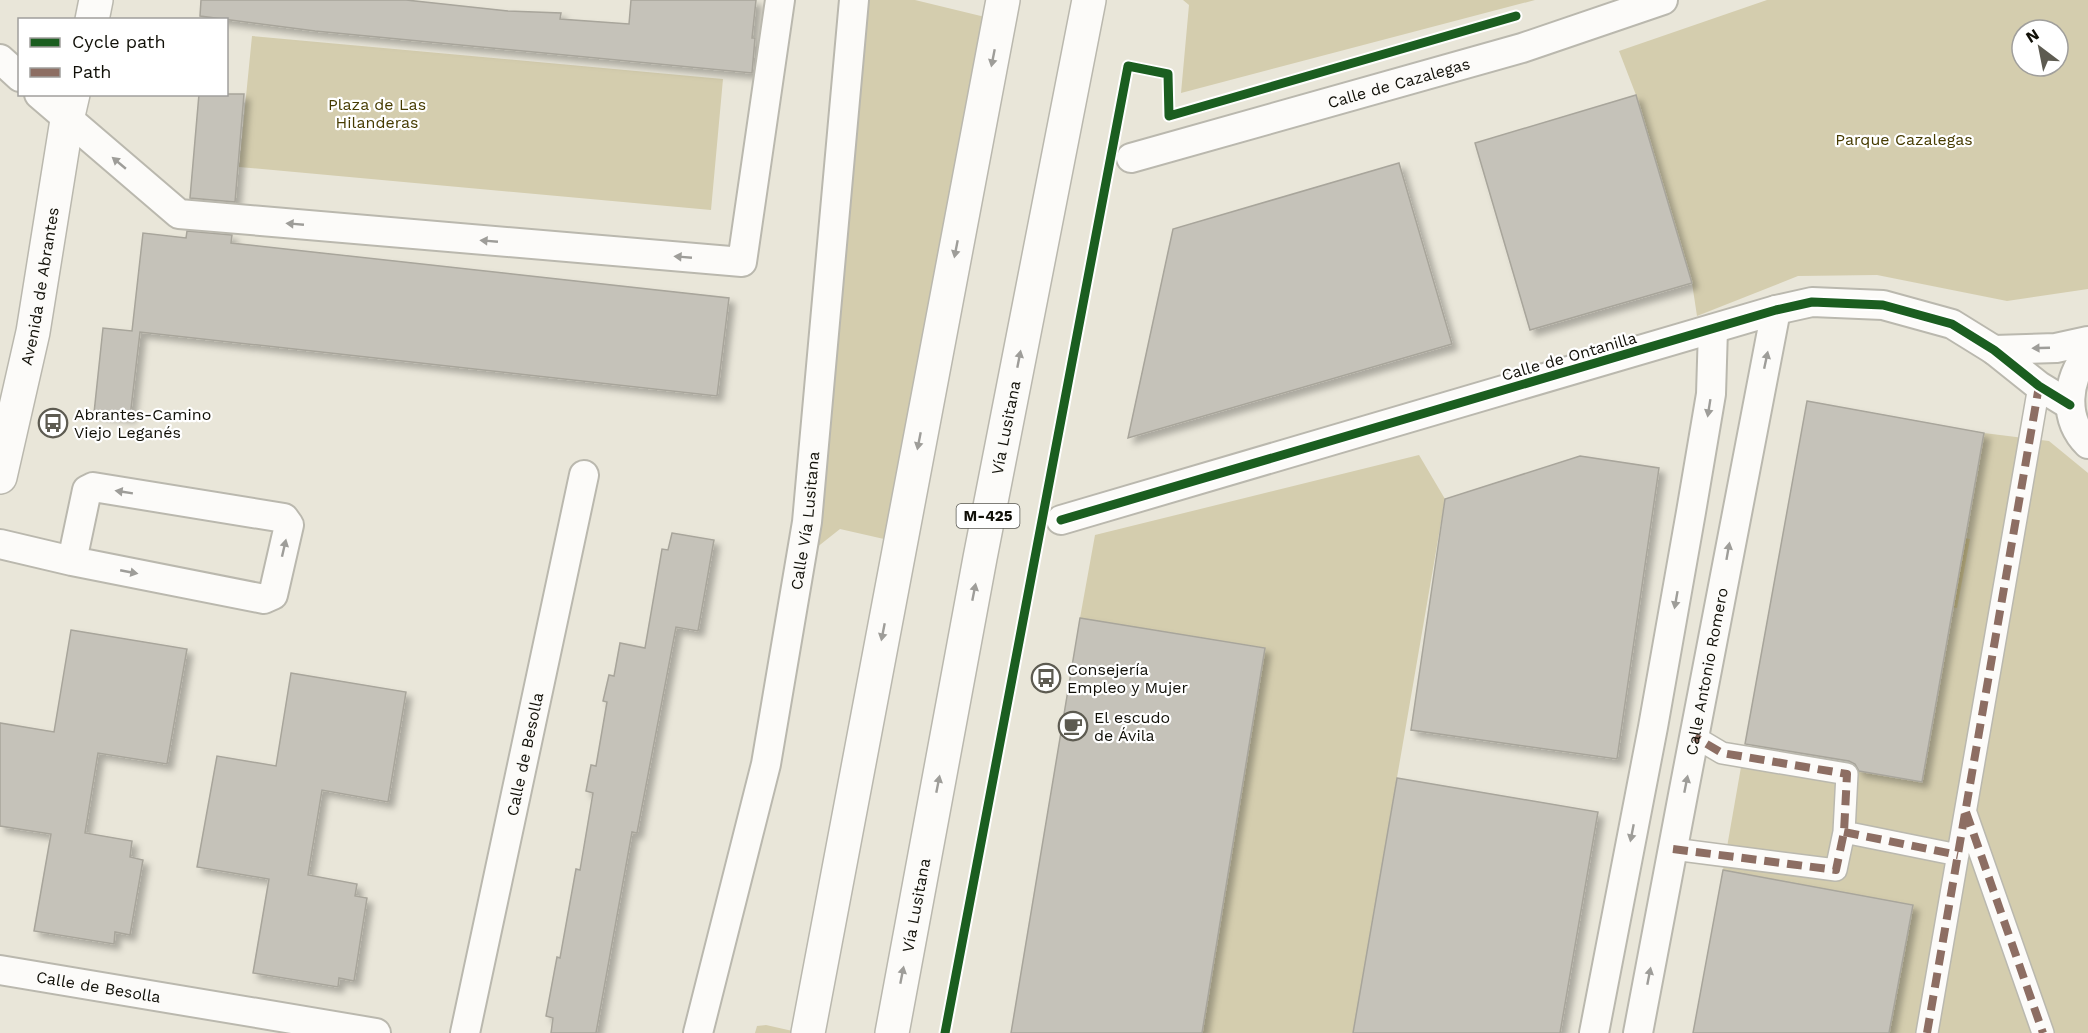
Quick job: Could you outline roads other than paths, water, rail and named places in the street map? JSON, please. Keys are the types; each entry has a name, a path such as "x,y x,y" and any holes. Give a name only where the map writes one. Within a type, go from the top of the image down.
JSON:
{"main road":[{"path":"92,18 96,0"},
{"path":"808,1033 1003,0"},
{"name":"Vía Lusitana","path":"892,1033 980,558 1089,0"},
{"name":"Avenida de Abrantes","path":"0,477 33,332 70,107"}],"street":[{"path":"44,96 70,107 179,214 742,262 780,0"},
{"name":"Calle Vía Lusitana","path":"698,1033 766,764 807,522 854,0"},
{"name":"Calle de Cazalegas","path":"1131,158 1522,48 1663,0"},
{"path":"0,59 18,75"},
{"name":"Calle de Ontanilla","path":"1061,520 1776,310 1812,302 1883,304 1952,324 1994,350 2039,386 2070,405"},
{"name":"Calle Antonio Romero","path":"1638,1033 1695,737 1733,523 1776,310"},
{"path":"1594,1033 1653,727 1695,489 1711,394 1713,329"},
{"path":"1994,350 2056,348 2088,341"},
{"path":"2088,353 2078,365 2071,384 2070,405 2074,423 2088,444"},
{"path":"1927,1033 2039,386"},
{"name":"Calle de Besolla","path":"465,1033 584,475"},
{"path":"0,544 72,561 264,599 273,595 289,525 284,518 93,487 87,490 72,561"},
{"path":"1673,849 1836,870 1844,832 1847,774 1722,753 1695,737"},
{"path":"1966,811 2043,1033"},
{"path":"1844,832 1958,855"},
{"name":"Calle de Besolla","path":"0,970 376,1033"}],"place":[{"name":"Abrantes-Camino Viejo Leganés","path":"53,423"},
{"name":"Consejería Empleo y Mujer","path":"1046,678"},
{"name":"El escudo de Ávila","path":"1073,726"}],"park label":[{"name":"Plaza de Las Hilanderas","path":"377,113"},
{"name":"Parque Cazalegas","path":"1904,139"}]}
